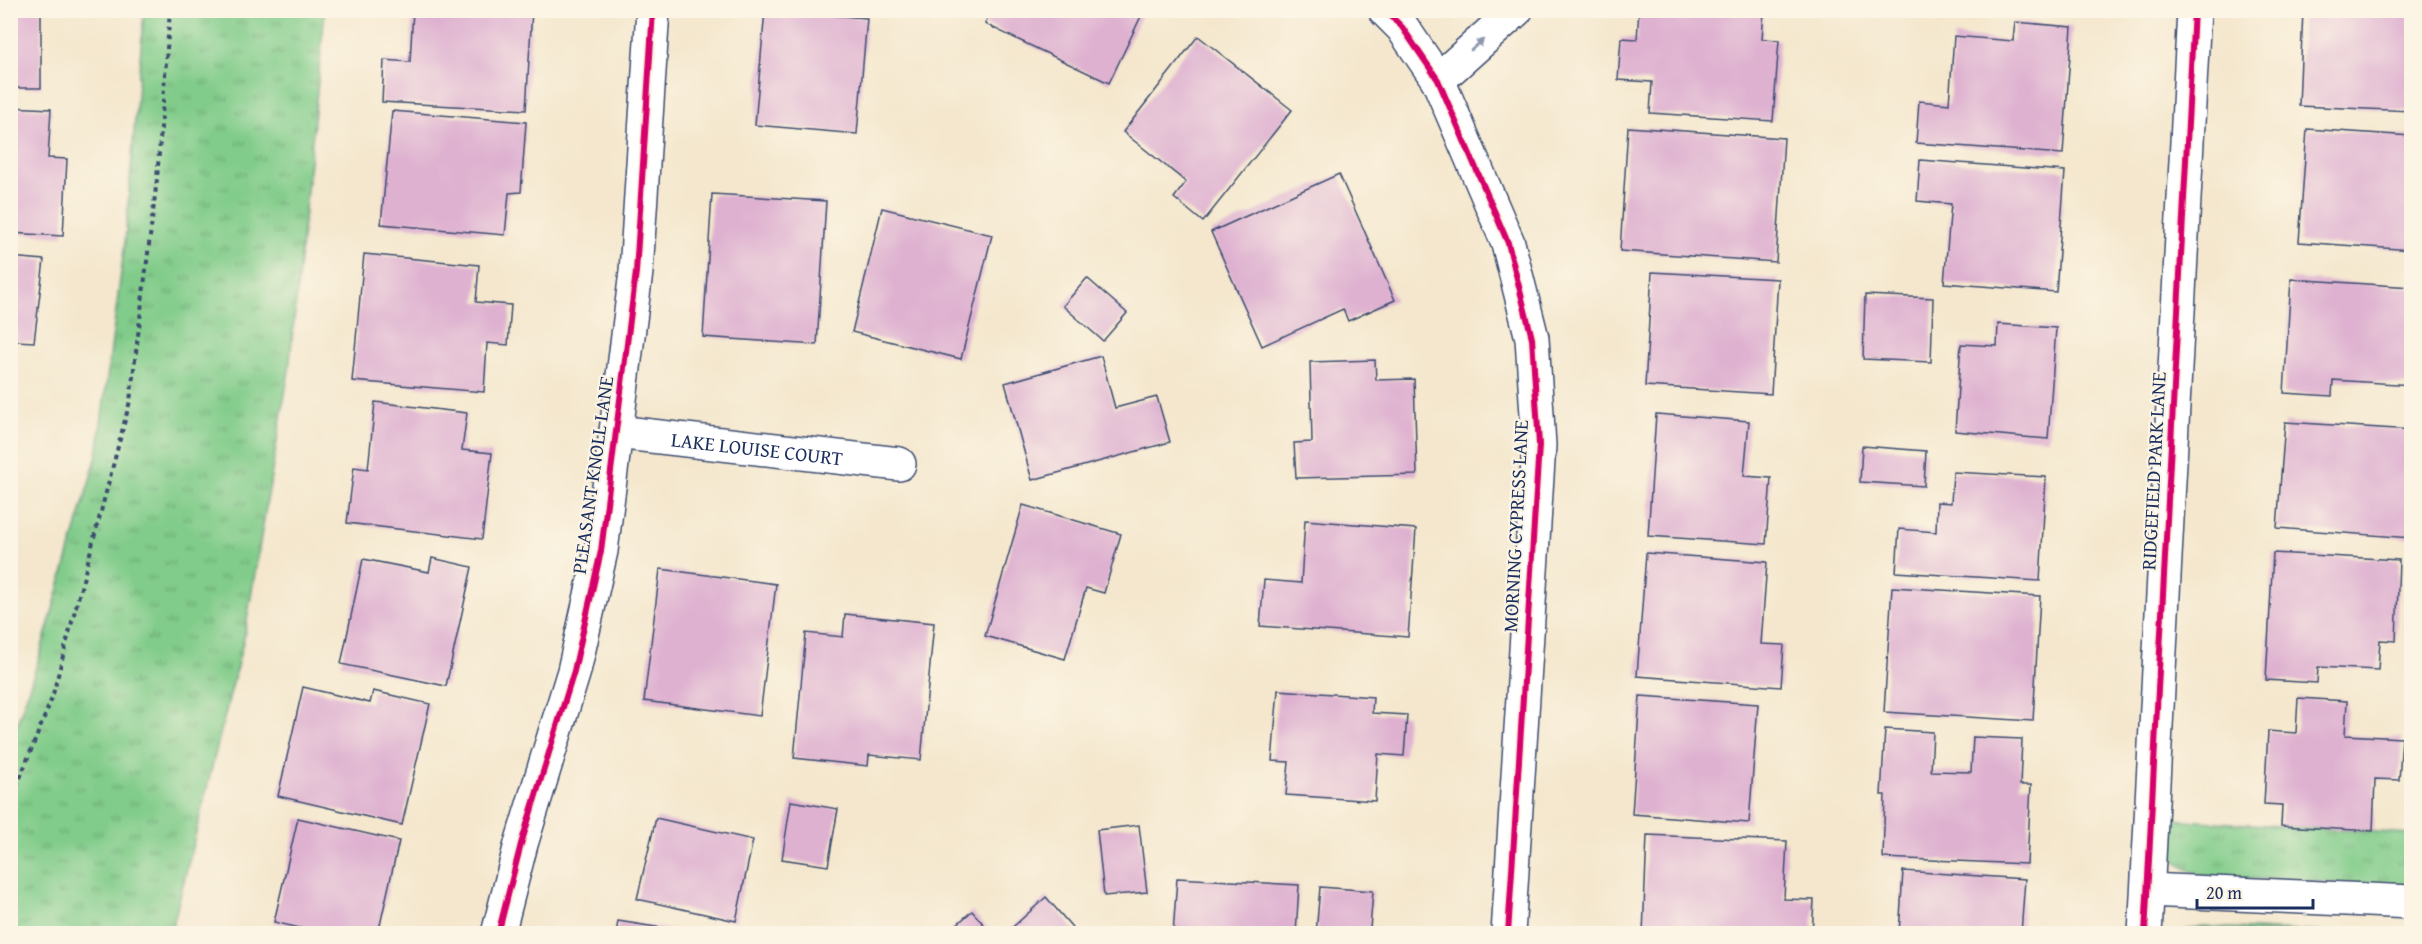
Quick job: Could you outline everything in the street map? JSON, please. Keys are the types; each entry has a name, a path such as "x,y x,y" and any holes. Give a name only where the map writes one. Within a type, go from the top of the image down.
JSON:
{"street":[{"name":"PLEASANT KNOLL LANE","path":"498,933 521,844 574,671 601,551 636,272 653,10"},
{"name":"MORNING CYPRESS LANE","path":"1385,10 1402,27 1438,80 1508,243 1532,338 1539,445 1508,933"},
{"path":"1438,80 1516,10"},
{"name":"RIDGEFIELD PARK LANE","path":"2145,933 2193,10"},
{"name":"LAKE LOUISE COURT","path":"616,432 899,464"},
{"path":"2148,890 2412,902"}],"path":[{"path":"10,802 52,698 130,401 157,178 170,10"}],"green space":[{"path":"144,11 325,11 289,370 244,638 171,933 11,933 11,742 39,658 97,455 125,242"},
{"path":"2166,819 2411,834 2411,887 2204,876 2184,867 2172,856 2167,841"},
{"path":"2203,927 2350,933 2179,933"}],"building":[{"path":"10,10 41,10 41,88 10,88"},
{"path":"413,10 532,10 526,110 382,102 384,60 410,62"},
{"path":"765,10 867,18 857,134 755,125"},
{"path":"991,10 1144,10 1109,83 985,24"},
{"path":"1639,10 1764,10 1762,39 1779,40 1773,121 1650,113 1652,82 1618,80 1621,38 1637,39"},
{"path":"2303,10 2412,10 2412,111 2299,106"},
{"path":"2015,22 2072,27 2063,154 1916,143 1919,101 1949,104 1954,36 2013,41"},
{"path":"1198,36 1292,110 1203,222 1174,198 1186,182 1123,132"},
{"path":"10,107 51,109 48,158 67,159 63,236 10,233"},
{"path":"392,111 526,122 521,192 509,193 505,235 381,224"},
{"path":"1628,127 1784,138 1776,262 1620,251"},
{"path":"2307,129 2412,136 2412,250 2299,242"},
{"path":"1920,160 2065,171 2056,292 1944,283 1951,204 1917,201"},
{"path":"1339,174 1395,300 1348,321 1343,309 1262,346 1211,232"},
{"path":"712,194 826,201 817,345 703,337"},
{"path":"882,208 992,235 961,359 852,332"},
{"path":"364,254 479,265 476,302 511,305 508,345 487,343 484,392 352,381"},
{"path":"10,257 44,260 34,342 16,341 13,368 10,368"},
{"path":"1652,272 1778,279 1771,394 1645,386"},
{"path":"1087,278 1127,313 1103,341 1063,306"},
{"path":"2291,279 2412,287 2412,385 2333,380 2332,396 2284,393"},
{"path":"1865,295 1933,298 1931,362 1863,359"},
{"path":"1998,324 2056,328 2048,439 1955,431 1961,344 1997,346"},
{"path":"1101,356 1115,408 1157,397 1170,442 1032,480 1005,383"},
{"path":"1375,360 1376,380 1414,379 1417,475 1296,478 1294,443 1312,442 1310,362"},
{"path":"375,402 467,413 462,450 492,453 482,539 347,523 354,467 368,469"},
{"path":"1656,414 1749,421 1744,476 1771,478 1766,544 1648,536"},
{"path":"2285,422 2412,430 2412,538 2277,528"},
{"path":"1862,446 1926,451 1924,486 1860,482"},
{"path":"1953,472 2046,477 2040,581 1896,572 1899,529 1936,532 1937,502 1951,503"},
{"path":"1023,505 1121,534 1104,593 1086,588 1065,659 985,636"},
{"path":"1305,520 1416,529 1408,637 1260,626 1264,580 1301,583"},
{"path":"1646,553 1767,562 1761,644 1784,645 1781,687 1637,676"},
{"path":"2273,553 2399,560 2396,641 2380,640 2378,670 2318,667 2317,683 2266,680"},
{"path":"432,558 472,567 446,686 341,664 363,559 429,572"},
{"path":"660,569 776,584 760,716 644,701"},
{"path":"1892,587 2040,596 2033,721 1884,712"},
{"path":"845,614 934,623 921,760 869,755 868,766 794,758 806,633 843,637"},
{"path":"303,687 370,703 373,691 430,704 402,825 278,796"},
{"path":"1278,690 1373,697 1372,713 1407,715 1404,756 1378,754 1375,801 1286,795 1289,762 1272,761"},
{"path":"1640,696 1758,704 1749,823 1632,814"},
{"path":"2298,698 2347,701 2345,735 2402,738 2399,780 2375,779 2373,831 2281,826 2282,805 2264,804 2268,731 2296,733"},
{"path":"1885,729 1933,732 1931,771 1971,772 1973,737 2022,739 2020,785 2031,785 2027,864 1883,858 1885,795 1881,795"},
{"path":"791,801 838,809 828,866 782,859"},
{"path":"298,818 399,841 378,934 325,934 274,922"},
{"path":"656,818 753,840 736,921 637,899"},
{"path":"1139,825 1147,892 1104,896 1097,830"},
{"path":"1647,835 1787,841 1784,899 1814,900 1812,934 1643,934"},
{"path":"1903,871 2025,879 2021,934 1899,934"},
{"path":"1177,878 1299,885 1296,934 1173,934"},
{"path":"1320,887 1373,891 1370,929 1403,932 1403,934 1316,934"},
{"path":"1046,897 1078,934 1005,934"},
{"path":"972,911 992,934 946,934"},
{"path":"618,921 687,932 687,934 616,934"}],"cycle path":[{"path":"498,934 521,844 574,671 601,551 636,272 653,10"},
{"path":"1385,10 1402,27 1438,80 1508,243 1532,338 1539,445 1508,934"},
{"path":"2145,934 2194,10"}]}
